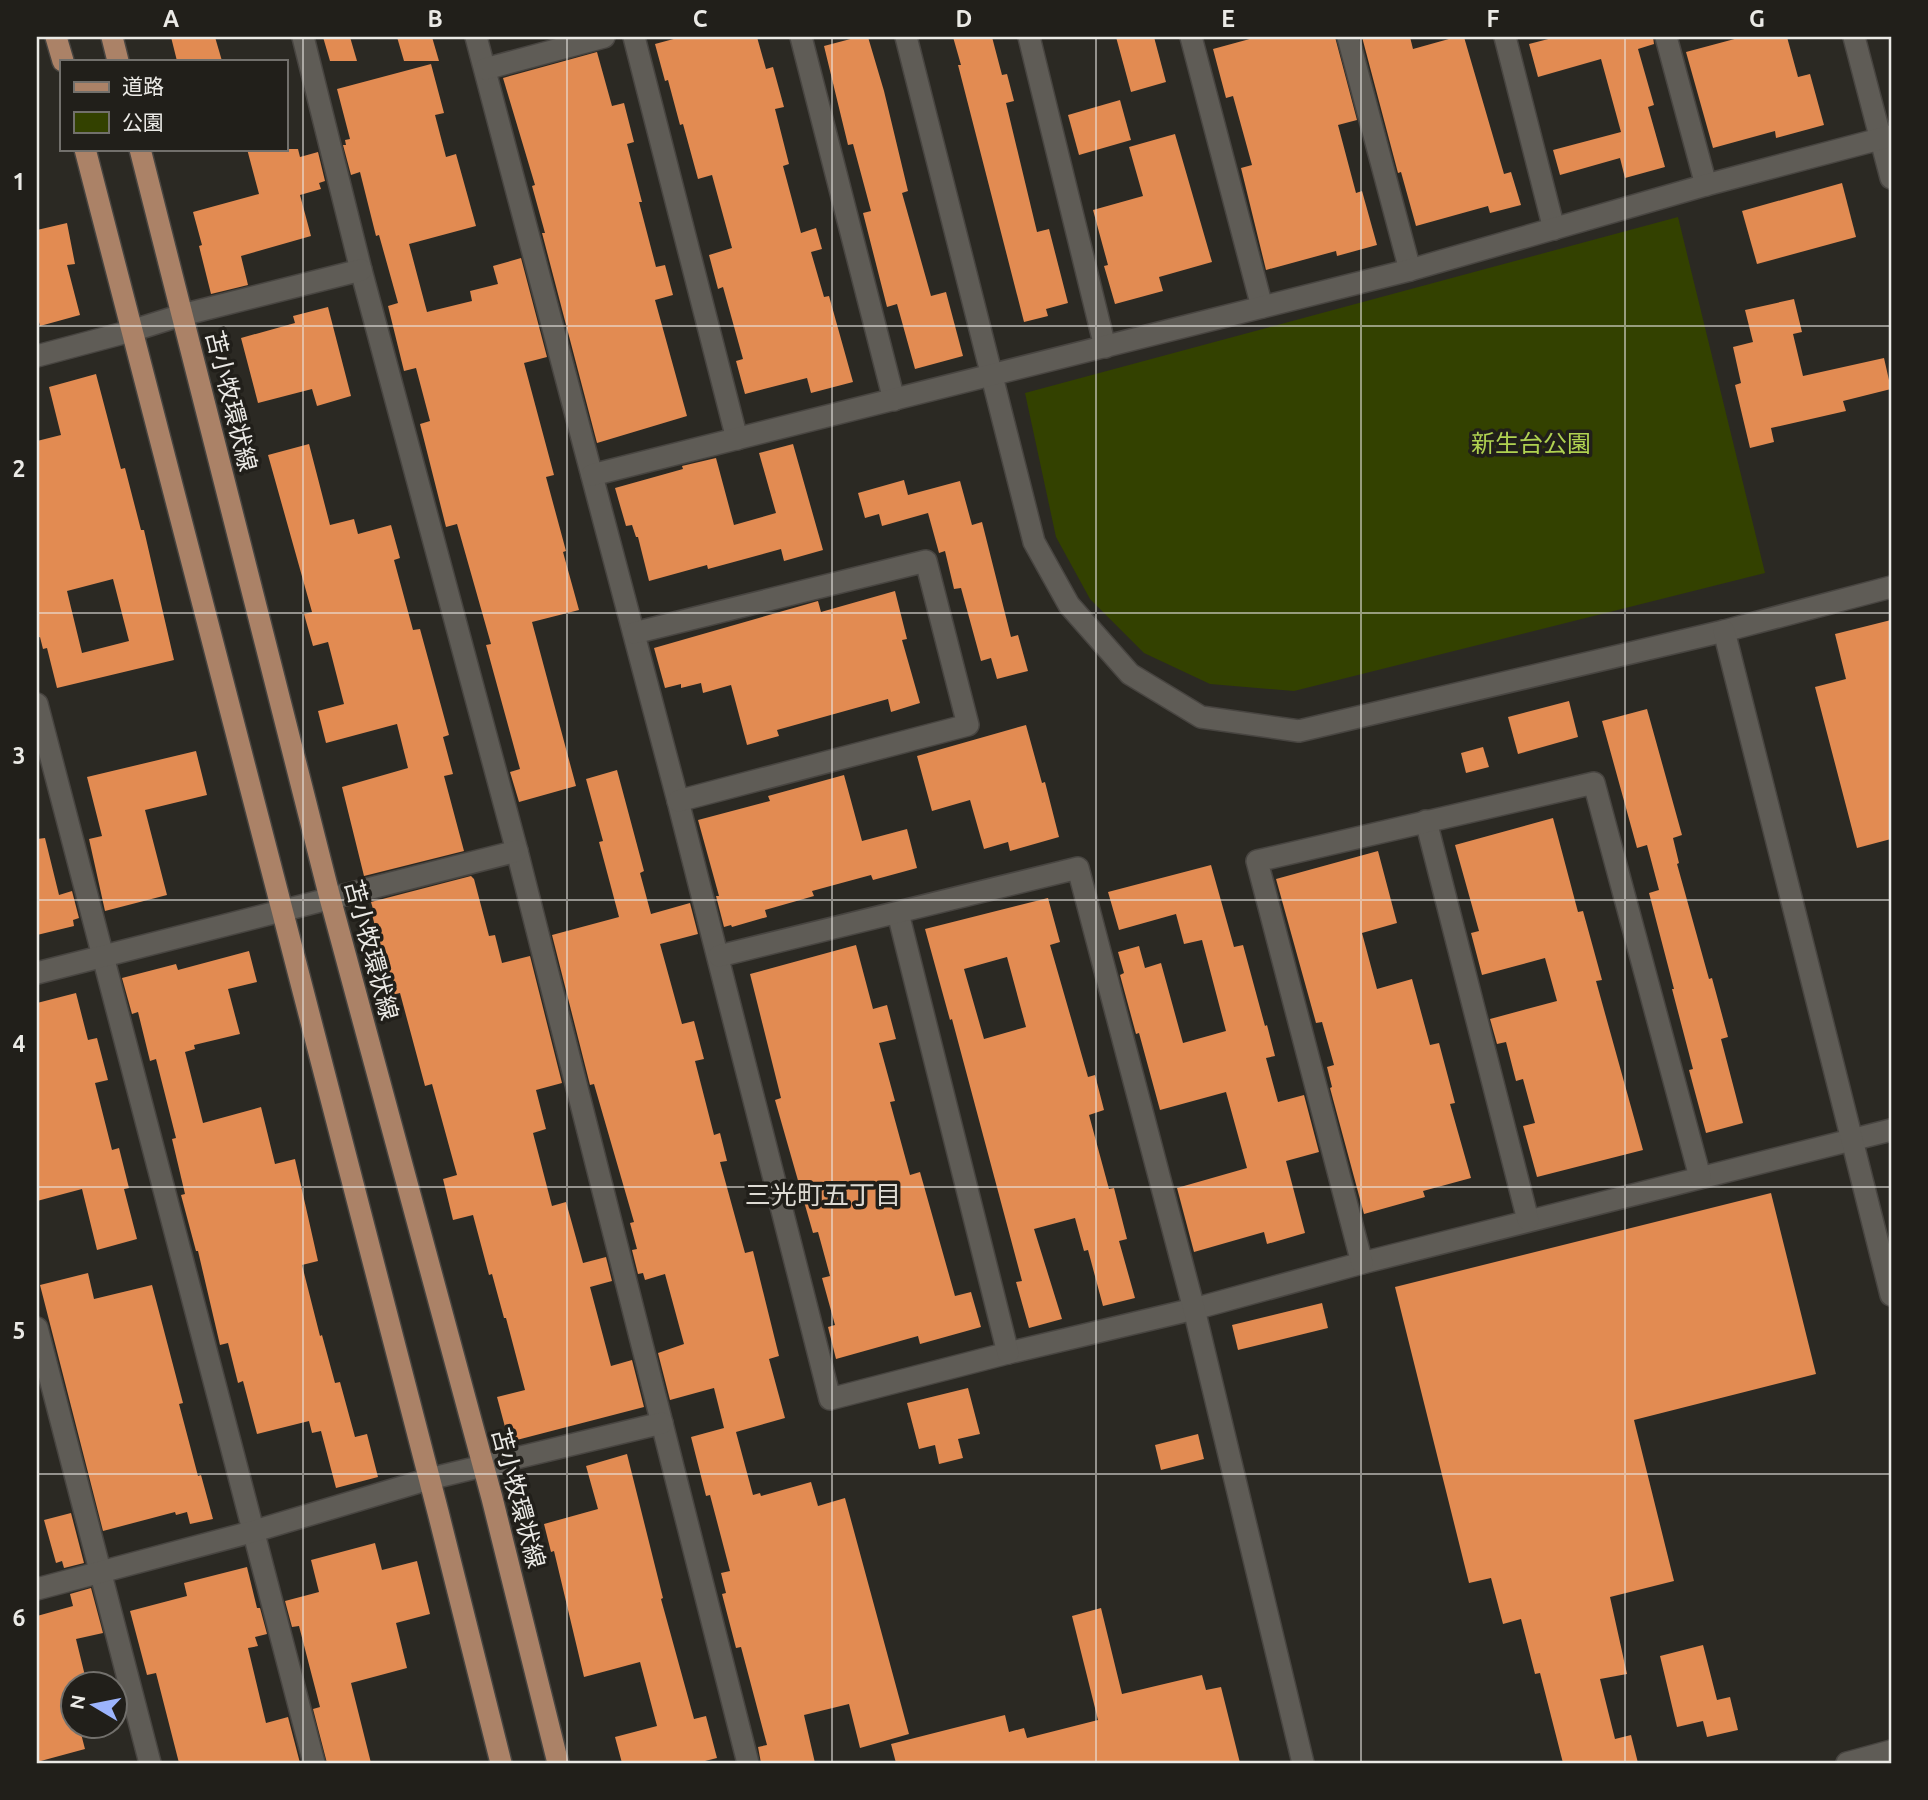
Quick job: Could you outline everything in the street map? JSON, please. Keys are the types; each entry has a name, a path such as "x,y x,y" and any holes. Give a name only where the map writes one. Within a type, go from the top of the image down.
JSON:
{"main road":[{"path":"57,37 63,60"},
{"path":"112,37 118,60"},
{"path":"85,150 501,1763"},
{"name":"苫小牧環状線","path":"140,150 330,898 482,1465 558,1763"}],"street":[{"path":"303,37 361,270 517,851 748,1763"},
{"path":"476,37 719,956 830,1399 1009,1353 1194,1310 1528,1220 1891,1130"},
{"path":"485,69 604,37"},
{"path":"634,37 737,439"},
{"path":"801,37 894,400"},
{"path":"906,37 1034,542 1069,605 1129,674 1201,717 1299,732 1724,631 1891,587"},
{"path":"1029,37 1105,347"},
{"path":"1192,37 1262,307"},
{"path":"1348,37 1410,270"},
{"path":"1505,37 1554,229"},
{"path":"1666,37 1706,186"},
{"path":"1854,37 1886,138 1891,178"},
{"path":"592,475 1410,270 1886,138"},
{"path":"37,356 182,315 361,270"},
{"path":"634,633 926,561 968,726 678,801"},
{"path":"1724,631 1891,1294"},
{"path":"37,704 314,1763"},
{"path":"1362,1263 1257,861 1594,783 1700,1177"},
{"path":"1426,821 1528,1220"},
{"path":"37,973 517,851"},
{"path":"719,956 1078,869 1194,1310 1303,1763"},
{"path":"898,913 1009,1353"},
{"path":"37,1328 150,1763"},
{"path":"37,1589 255,1531 429,1479 662,1423"},
{"path":"1847,1763 1891,1751"}],"green space":[{"name":"新生台公園","path":"1678,217 1765,573 1294,691 1210,684 1144,653 1090,599 1056,537 1025,393"}],"building":[{"path":"171,37 215,37 222,60 177,60"},
{"path":"323,37 350,37 357,61 330,61"},
{"path":"397,37 432,37 439,61 404,61"},
{"path":"681,37 757,37 766,69 773,67 784,107 775,109 789,164 783,166 801,233 816,228 822,249 811,252 824,297 829,296 853,382 811,393 807,378 745,394 736,361 743,359 723,287 718,289 709,255 732,248 712,175 698,179 683,124 680,125 655,44"},
{"path":"868,37 884,91 908,191 902,193 931,296 946,292 963,356 915,369 897,304 887,307 863,213 871,211 853,144 848,145 824,46"},
{"path":"953,37 992,37 1002,75 1007,74 1014,101 1006,103 1037,232 1049,229 1068,303 1046,309 1048,316 1024,322"},
{"path":"1116,37 1154,37 1166,82 1131,92"},
{"path":"1257,37 1335,37 1357,120 1338,125 1356,193 1362,191 1377,245 1337,256 1336,251 1266,270 1241,168 1252,165 1233,96 1226,98 1213,49"},
{"path":"1362,37 1410,37 1413,49 1464,37 1504,174 1511,172 1521,205 1490,213 1488,206 1416,226 1401,172 1398,173"},
{"path":"1556,37 1653,37 1654,44 1638,49 1654,105 1648,107 1665,167 1625,178 1620,158 1560,175 1553,150 1621,132 1601,59 1538,77 1529,44"},
{"path":"1742,37 1787,37 1798,77 1810,74 1824,125 1776,138 1775,131 1713,148 1686,52"},
{"path":"597,52 612,106 624,103 634,142 627,144 642,202 639,202 656,267 665,265 673,295 655,300 687,416 597,443 542,233 545,233 532,186 535,185 503,78"},
{"path":"431,64 444,113 435,115 446,157 456,154 476,226 409,244 427,312 472,301 470,291 498,284 493,266 521,258 547,357 524,363 554,475 546,477 579,610 532,622 576,786 519,802 510,772 520,769 486,645 491,644 457,524 446,527 420,424 430,421 416,368 404,371 388,306 398,303 379,235 376,236 360,172 351,175 343,145 346,145 345,140 350,139 337,89"},
{"path":"1120,100 1131,140 1079,155 1068,115"},
{"path":"1175,134 1212,262 1159,277 1163,291 1115,304 1093,210 1143,196 1129,147"},
{"path":"298,149 300,157 318,152 325,181 319,183 321,189 300,195 311,236 241,256 248,285 211,294 193,212 259,194 247,150"},
{"path":"1842,183 1856,237 1757,264 1742,211"},
{"path":"67,223 75,264 67,265 80,315 40,326 37,314 37,230"},
{"path":"1794,299 1802,332 1793,334 1803,376 1884,358 1891,389 1843,401 1846,411 1771,428 1774,442 1750,448 1735,385 1741,383 1733,347 1753,342 1745,310"},
{"path":"328,307 351,396 317,406 312,389 258,403 241,338 295,323 293,316"},
{"path":"96,374 121,469 125,468 141,530 144,530 174,660 57,688 47,648 43,649 40,637 37,638 37,441 61,435 49,387","holes":["113,579 129,641 82,653 67,591"]},
{"path":"309,444 330,525 354,519 358,534 391,525 400,558 394,560 413,630 420,629 449,735 443,737 453,774 444,776 464,851 364,876 342,787 408,768 397,724 326,743 318,711 344,704 328,642 313,646 304,614 312,612 268,455"},
{"path":"793,444 823,550 784,561 781,549 708,569 707,565 649,581 638,537 632,525 626,526 615,488 716,458 734,525 776,513 759,453"},
{"path":"904,480 908,495 960,481 972,525 982,522 1011,637 1018,635 1028,671 997,679 991,658 981,661 961,588 954,589 945,551 939,553 928,513 882,526 879,514 865,518 858,493"},
{"path":"895,591 907,639 902,640 920,703 891,712 888,699 777,730 779,736 747,745 731,685 703,693 701,683 681,688 681,684 665,688 654,648 818,601 821,612"},
{"path":"1891,620 1891,839 1857,848 1815,687 1846,679 1835,634"},
{"path":"1569,701 1578,737 1518,754 1508,717"},
{"path":"1647,709 1682,835 1673,838 1679,863 1677,864 1728,1037 1721,1039 1743,1123 1706,1133 1689,1070 1693,1069 1674,989 1649,893 1659,890 1647,845 1637,848 1602,721"},
{"path":"1026,725 1042,783 1045,782 1059,837 1010,851 1008,842 984,849 970,800 932,811 917,756"},
{"path":"1483,747 1489,767 1466,773 1461,753"},
{"path":"196,751 207,795 145,810 167,895 105,911 89,839 102,836 87,777"},
{"path":"617,770 644,871 640,873 651,914 690,903 698,934 660,944 682,1024 694,1021 704,1059 695,1061 714,1135 720,1133 727,1161 720,1162 745,1253 753,1251 779,1356 769,1359 785,1418 736,1432 753,1495 760,1493 761,1496 811,1482 818,1506 845,1498 909,1734 860,1748 849,1704 804,1715 815,1763 761,1763 758,1747 767,1745 741,1647 736,1648 722,1594 726,1593 721,1573 730,1571 691,1437 724,1428 714,1388 670,1400 658,1353 684,1344 665,1274 645,1280 643,1273 638,1274 632,1250 637,1249 630,1223 634,1222 594,1084 590,1085 552,935 619,917 599,842 603,841 586,779"},
{"path":"844,775 862,841 907,829 917,868 873,880 871,875 812,891 814,896 765,910 767,917 724,927 716,896 719,896 698,820 770,801 768,796"},
{"path":"1553,818 1578,912 1583,911 1602,980 1596,981 1643,1150 1537,1177 1523,1126 1535,1123 1523,1079 1516,1081 1506,1042 1497,1044 1490,1019 1557,1001 1545,958 1482,975 1471,933 1479,931 1455,845"},
{"path":"45,838 59,895 72,891 79,918 73,920 74,926 37,935 37,839"},
{"path":"1378,851 1397,923 1362,933 1377,989 1412,979 1430,1045 1439,1043 1455,1103 1450,1104 1471,1178 1423,1191 1425,1197 1364,1214 1330,1088 1332,1087 1327,1067 1334,1065 1322,1022 1316,1023 1276,879"},
{"path":"1211,865 1234,947 1243,945 1265,1026 1267,1025 1275,1056 1266,1058 1278,1102 1304,1095 1319,1152 1286,1161 1305,1233 1267,1244 1264,1232 1194,1252 1177,1188 1247,1168 1226,1092 1160,1110 1120,975 1124,973 1118,952 1139,946 1145,968 1161,963 1183,1043 1226,1031 1202,940 1184,944 1176,914 1119,930 1108,892"},
{"path":"471,876 489,936 495,935 502,963 530,956 562,1083 536,1090 546,1129 533,1133 552,1206 566,1202 583,1263 606,1257 612,1281 590,1287 611,1366 632,1360 644,1407 509,1442 497,1397 525,1390 506,1318 492,1274 489,1275 473,1215 453,1220 443,1179 457,1175 432,1084 425,1086 400,993 392,995 371,910 371,902"},
{"path":"1048,898 1060,942 1050,945 1088,1077 1095,1075 1104,1110 1089,1115 1109,1189 1114,1188 1127,1239 1119,1241 1135,1298 1103,1306 1088,1250 1084,1251 1075,1218 1034,1229 1062,1319 1029,1328 1016,1282 1022,1281 952,1019 950,1020 925,929","holes":["1007,957 1026,1027 984,1039 964,969"]},
{"path":"856,945 873,1009 887,1005 896,1039 879,1043 895,1101 890,1102 910,1175 920,1172 955,1296 971,1292 981,1327 920,1344 918,1336 836,1359 828,1327 835,1325 822,1278 830,1276 818,1232 813,1233 775,1100 781,1098 750,974"},
{"path":"249,951 257,982 228,989 240,1034 194,1045 195,1049 185,1052 203,1123 261,1107 275,1164 295,1159 318,1261 302,1265 320,1336 322,1335 335,1383 340,1382 355,1437 367,1434 378,1477 336,1488 321,1431 312,1433 309,1421 257,1434 243,1381 238,1383 228,1343 220,1345 198,1251 181,1195 185,1194 172,1139 176,1138 156,1059 150,1061 138,1012 132,1014 122,978 176,964 178,970"},
{"path":"76,993 88,1040 97,1038 108,1080 95,1083 112,1150 119,1148 129,1188 124,1189 137,1239 97,1250 82,1189 37,1201 37,1003"},
{"path":"1771,1193 1816,1374 1634,1420 1674,1581 1610,1597 1627,1674 1600,1679 1615,1739 1631,1735 1638,1763 1563,1763 1540,1673 1535,1674 1521,1619 1503,1624 1491,1578 1469,1583 1395,1287"},
{"path":"88,1273 94,1299 152,1285 183,1403 179,1404 198,1476 201,1475 213,1519 190,1524 187,1512 176,1515 175,1512 103,1531 40,1285"},
{"path":"1322,1303 1328,1328 1238,1350 1232,1325"},
{"path":"968,1388 980,1434 958,1439 963,1458 939,1464 935,1445 919,1449 907,1403"},
{"path":"1198,1434 1204,1459 1161,1470 1155,1445"},
{"path":"627,1454 663,1598 661,1599 694,1719 706,1716 717,1758 697,1763 622,1763 615,1737 657,1726 640,1662 584,1677 554,1551 551,1552 544,1524 598,1509 586,1466"},
{"path":"71,1513 84,1563 64,1568 62,1561 56,1563 44,1520"},
{"path":"375,1543 382,1570 417,1561 430,1614 396,1623 407,1668 351,1683 371,1763 327,1763 313,1709 320,1707 299,1626 292,1627 285,1601 319,1592 311,1560"},
{"path":"247,1567 257,1608 260,1608 267,1634 255,1637 258,1646 248,1648 266,1723 288,1717 300,1763 179,1763 156,1673 147,1675 130,1611 187,1596 184,1583"},
{"path":"91,1588 103,1633 76,1639 84,1671 60,1671 60,1741 83,1741 85,1749 37,1762 37,1616 73,1606 70,1594"},
{"path":"1101,1608 1122,1694 1202,1675 1206,1690 1221,1687 1240,1763 896,1763 891,1744 1005,1715 1009,1732 1024,1728 1027,1738 1098,1720 1072,1616"},
{"path":"1703,1645 1717,1700 1730,1697 1738,1730 1707,1737 1703,1721 1677,1727 1660,1656"}],"district":[{"name":"三光町五丁目","path":"823,1195"}]}
